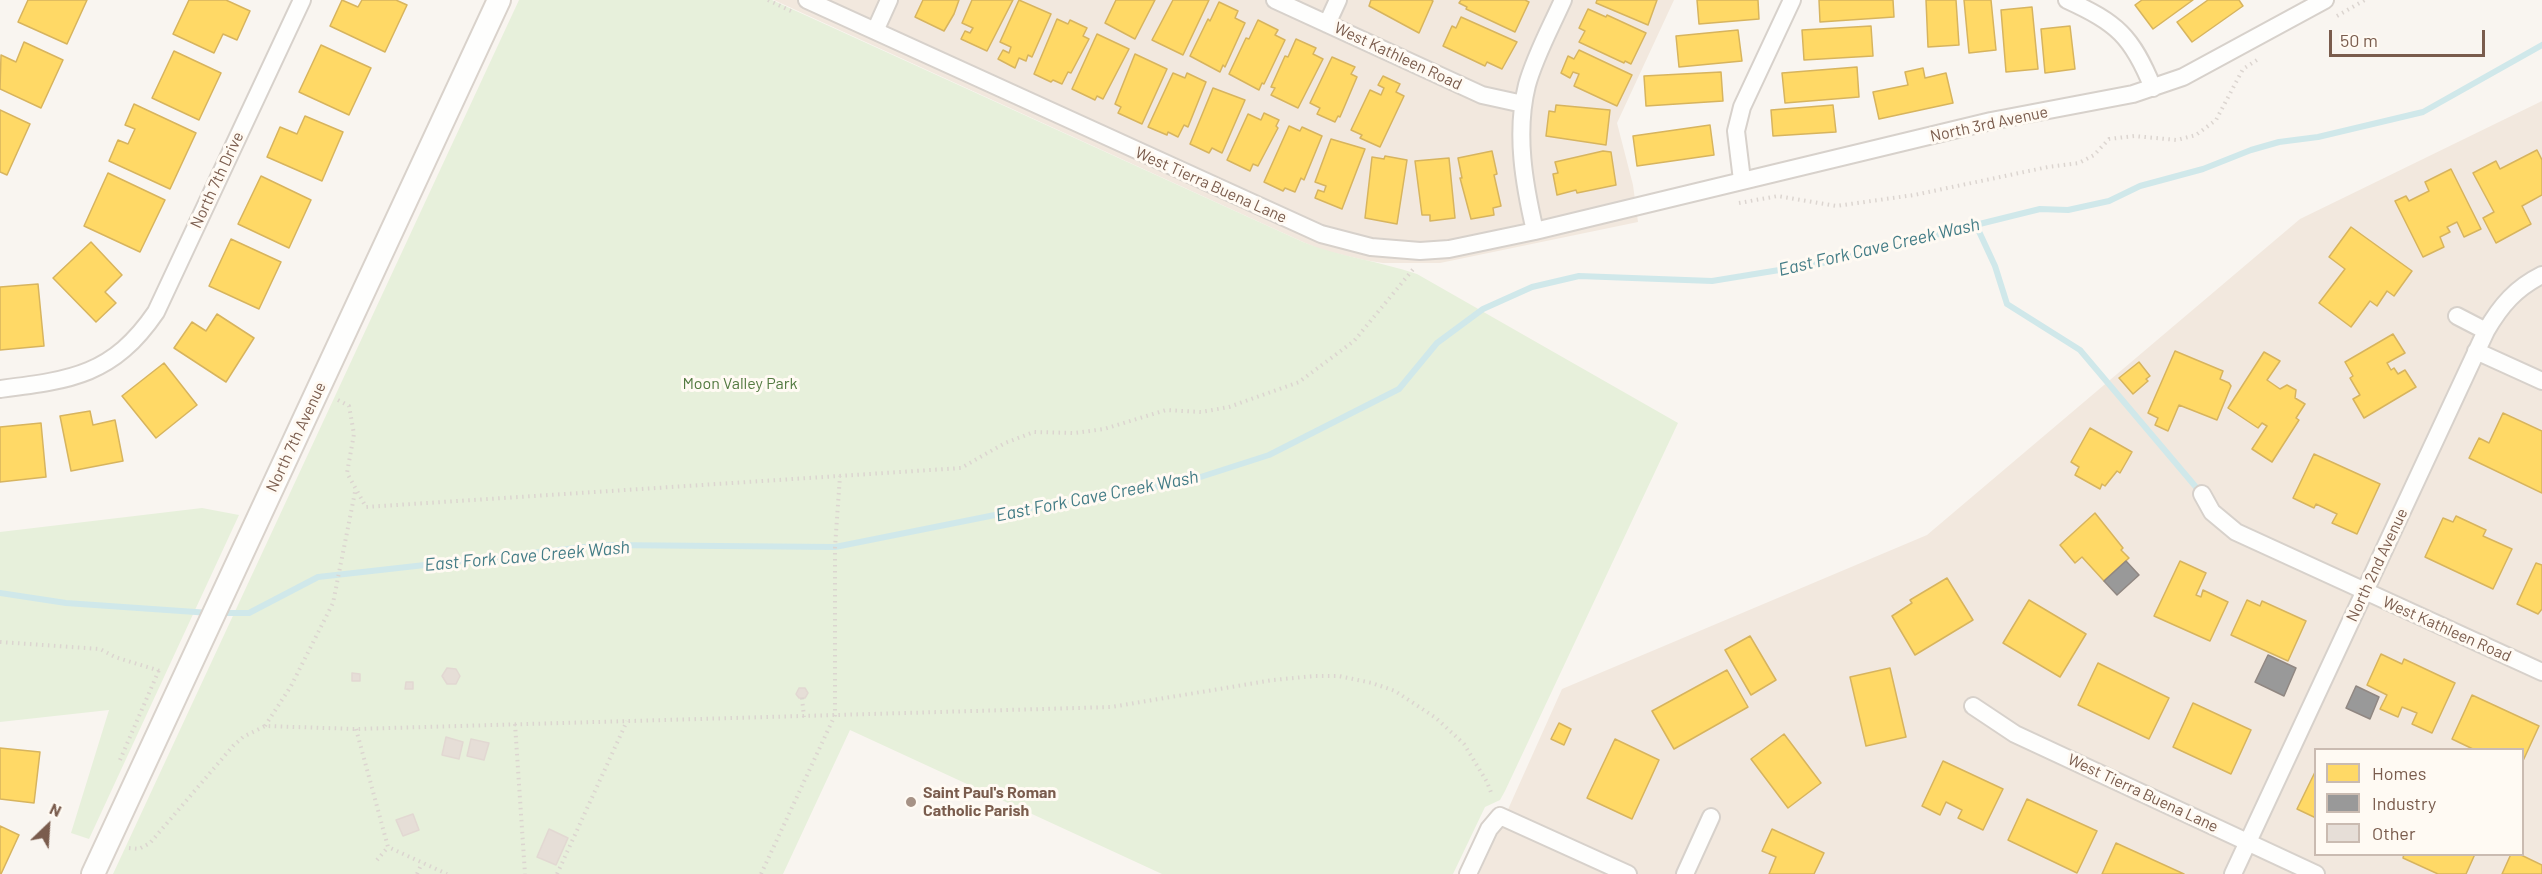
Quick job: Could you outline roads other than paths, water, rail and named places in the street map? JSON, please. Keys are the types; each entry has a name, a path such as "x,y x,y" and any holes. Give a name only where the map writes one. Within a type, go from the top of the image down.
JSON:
{"street":[{"name":"North 7th Drive","path":"0,389 69,378 98,368 122,354 141,334 156,312 302,0"},
{"name":"North 7th Avenue","path":"93,874 499,0"},
{"name":"West Tierra Buena Lane","path":"807,0 1264,209 1344,242 1371,247 1449,249 1638,206"},
{"path":"875,31 889,0"},
{"name":"West Kathleen Road","path":"1275,0 1482,94 1523,104"},
{"path":"1327,24 1338,0"},
{"path":"1535,231 1522,156 1523,104 1533,65 1563,0"},
{"path":"1742,180 1736,131 1742,107 1792,0"},
{"path":"2067,0 2096,14 2117,28 2133,45 2152,88"},
{"name":"North 3rd Avenue","path":"1638,206 1991,121 2066,108 2152,88 2183,77 2325,0"},
{"name":"North 2nd Avenue","path":"2233,874 2486,331 2508,297 2524,284 2542,274"},
{"path":"2457,316 2486,331"},
{"path":"2476,351 2542,381"},
{"name":"West Kathleen Road","path":"2202,494 2212,512 2236,532 2542,672"},
{"name":"West Tierra Buena Lane","path":"1972,706 2015,734 2316,874"},
{"path":"1468,874 1489,829 1500,816 1628,874"},
{"path":"1684,874 1711,817"}],"waterway":[{"name":"East Fork Cave Creek Wash","path":"220,613 249,613 318,577 603,545 835,547 1070,500 1185,482 1269,455 1399,389 1437,343 1483,309 1532,287 1579,276 1712,281 1822,263 2040,209 2068,210 2109,201 2140,186 2203,169 2251,150 2279,142 2318,137 2423,112 2542,45"},
{"path":"1976,225 1995,266 2007,304 2080,350 2201,493"},
{"name":"East Fork Cave Creek Wash","path":"0,593 66,603 210,613"}],"place":[{"name":"Saint Paul's Roman Catholic Parish","path":"911,802"}],"park label":[{"name":"Moon Valley Park","path":"740,384"}]}
